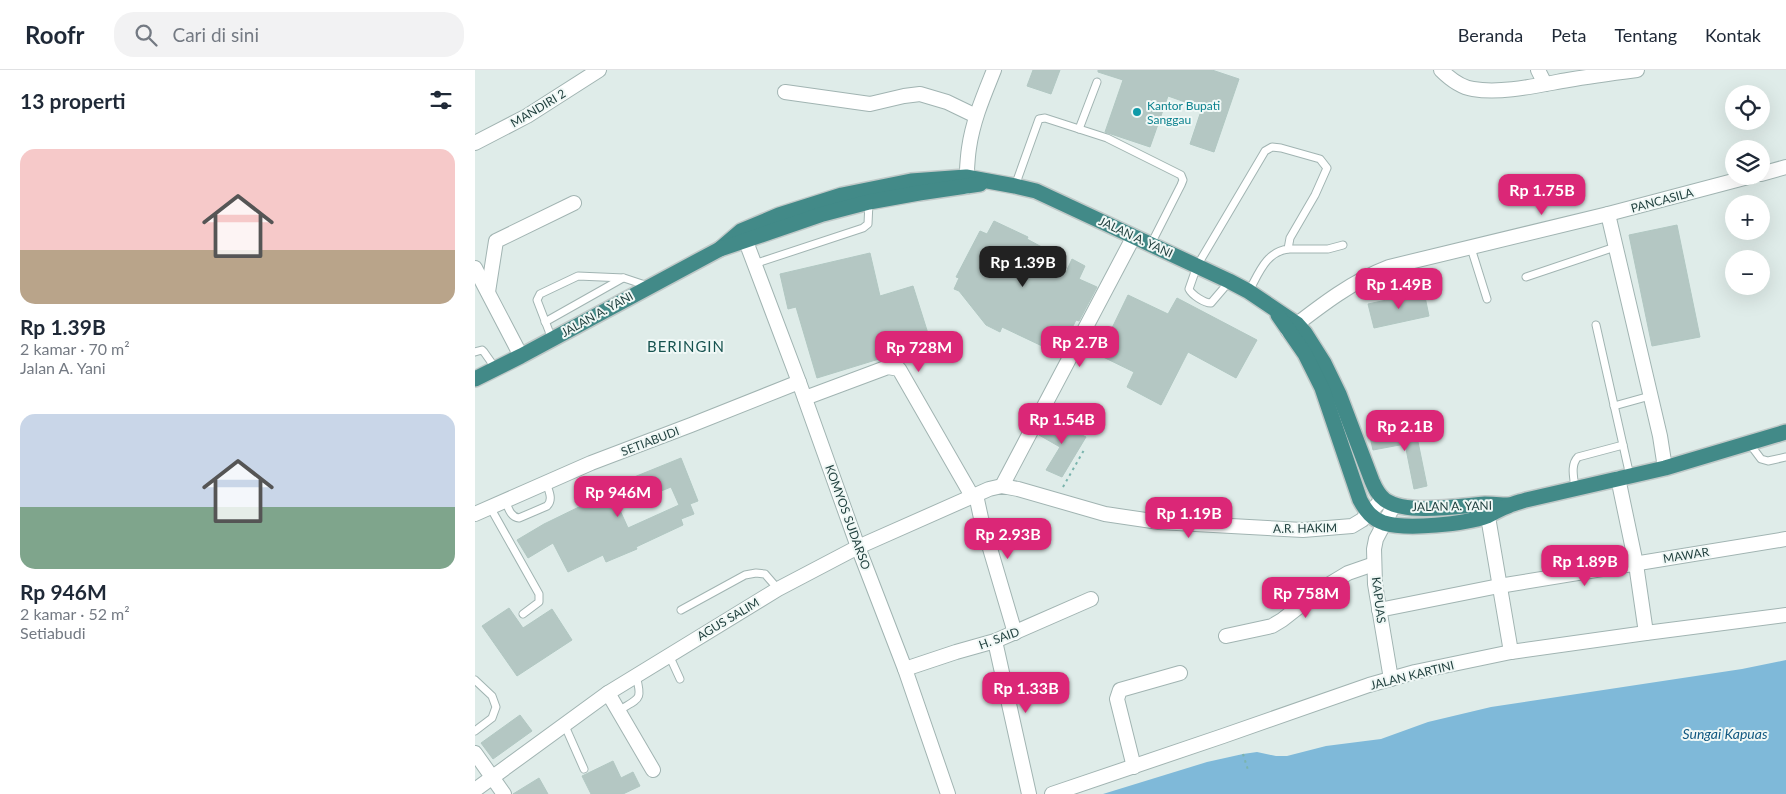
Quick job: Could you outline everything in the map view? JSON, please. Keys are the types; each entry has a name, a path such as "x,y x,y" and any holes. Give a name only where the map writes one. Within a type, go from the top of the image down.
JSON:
{"highway":[{"name":"JALAN A. YANI","path":"475,379 497,369 779,215 842,195 911,181 993,182 1015,186 1053,198 1229,281 1248,292 1273,309 1314,346 1331,376 1377,492 1388,502 1406,507 1486,510"},
{"name":"JALAN A. YANI","path":"743,236 869,202 966,182"},
{"name":"JALAN A. YANI","path":"1293,328 1322,388 1358,493 1368,514 1383,523 1416,526 1449,523 1486,510 1665,468 1786,432"}],"street":[{"name":"MANDIRI 2","path":"475,143 527,116 599,70"},
{"path":"966,182 969,148 976,116 995,70"},
{"path":"1441,70 1453,81 1473,89 1493,90 1637,70"},
{"path":"1538,70 1545,84"},
{"path":"785,92 870,104 920,94 947,102 976,116"},
{"path":"1770,171 1786,167"},
{"name":"PANCASILA","path":"1293,328 1318,308 1363,279 1389,267 1608,214 1725,183"},
{"path":"488,292 497,241 574,203"},
{"path":"1608,214 1660,436 1665,468"},
{"name":"KOMYOS SUDARSO","path":"743,236 905,669 948,794"},
{"path":"1002,486 1134,236"},
{"path":"475,268 521,356"},
{"path":"805,398 888,367 899,369 974,496 1015,633"},
{"name":"SETIABUDI","path":"475,514 545,482 799,382"},
{"path":"1624,477 1646,633"},
{"name":"AGUS SALIM","path":"475,790 608,693 778,590 858,547 974,496 1002,486"},
{"name":"A.R. HAKIM","path":"1002,486 1105,514 1175,523 1253,528 1325,529 1352,526 1388,502"},
{"name":"KAPUAS","path":"1388,502 1374,549 1379,610 1391,679"},
{"path":"1486,510 1511,652"},
{"name":"MAWAR","path":"1379,610 1499,586 1786,539"},
{"path":"1226,636 1272,626 1323,588 1348,573 1375,564"},
{"name":"H. SAID","path":"905,669 995,641 1091,599"},
{"name":"JALAN KARTINI","path":"1052,794 1369,685 1415,672 1511,652 1786,616"},
{"path":"995,641 1029,794"},
{"path":"1134,766 1117,698 1118,694 1120,690 1180,673"},
{"path":"608,693 653,770"},
{"path":"475,753 504,794"}],"lane":[{"path":"1079,129 1097,82"},
{"path":"1015,186 1039,119 1045,118 1107,138 1181,175 1183,180 1181,185 1151,244"},
{"path":"1229,281 1213,301 1207,303 1190,293 1189,289 1197,266 1233,208 1259,160 1265,151 1272,147 1320,159 1327,168 1315,194 1290,238 1288,249"},
{"path":"754,264 863,228 868,224 869,202"},
{"path":"1248,292 1270,255 1279,250 1328,249 1343,245"},
{"path":"1526,277 1615,247"},
{"path":"1471,248 1487,299"},
{"path":"552,339 537,300 540,294 578,276 623,278 648,286"},
{"path":"545,322 623,278"},
{"path":"1596,325 1623,445 1624,477"},
{"path":"475,352 478,350 484,352 497,369"},
{"path":"1614,406 1650,396"},
{"path":"1749,443 1761,459 1768,461 1786,457"},
{"path":"1575,488 1573,467 1574,461 1578,457 1623,445"},
{"path":"505,500 511,514 515,518 519,518 550,503 551,498 545,482"},
{"path":"490,506 539,594 539,602 523,614"},
{"path":"681,610 745,575 765,574 778,590"},
{"path":"669,655 680,679"},
{"path":"619,711 639,696 640,692 636,676"},
{"path":"475,680 492,696 496,707 492,718 475,731"},
{"path":"565,726 584,769"}],"path":[{"path":"1063,487 1084,450"},
{"path":"1243,754 1248,770"}],"water":[{"name":"Sungai Kapuas","path":"1786,660 1786,794 1103,794 1207,762 1243,754 1257,752 1287,756 1326,746 1381,739 1428,722 1491,707 1742,669"}],"building":[{"path":"1033,70 1060,70 1051,94 1027,86"},
{"name":"Kantor Bupati Sanggau","path":"1098,70 1212,70 1239,79 1214,152 1190,144 1202,108 1168,96 1150,147 1105,132 1123,80 1098,72"},
{"path":"994,221 1028,237 1027,239 1051,252 1046,263 1066,272 1072,259 1085,266 1079,279 1097,287 1079,321 1076,320 1059,354 1002,327 1000,332 986,325 959,291 954,289 959,278 956,277 980,231 987,234"},
{"path":"1677,225 1700,337 1652,346 1629,235"},
{"path":"870,253 880,296 913,286 931,343 817,378 796,307 788,309 780,274"},
{"path":"1424,292 1429,316 1374,328 1368,304"},
{"path":"1128,295 1168,314 1177,298 1257,340 1236,378 1188,352 1161,405 1127,387 1134,372 1099,355"},
{"path":"1049,418 1086,437 1062,477 1046,470 1060,447 1039,435"},
{"path":"1415,427 1427,486 1414,489 1405,444 1373,450 1370,437"},
{"path":"681,458 698,501 690,504 694,514 681,519 683,525 636,547 637,549 606,562 603,555 568,572 553,543 528,558 517,540 581,506 580,504 614,489 612,486","holes":["671,487 679,505 628,528 619,508"]},
{"path":"509,608 523,628 552,609 572,640 517,676 482,626"},
{"path":"520,715 532,731 493,759 481,743"},
{"path":"613,761 621,778 633,772 640,786 623,794 591,794 582,776"},
{"path":"539,778 548,794 513,794"}],"place":[{"name":"Kantor Bupati Sanggau","path":"1137,112"}],"district":[{"name":"BERINGIN","path":"686,346"}]}
